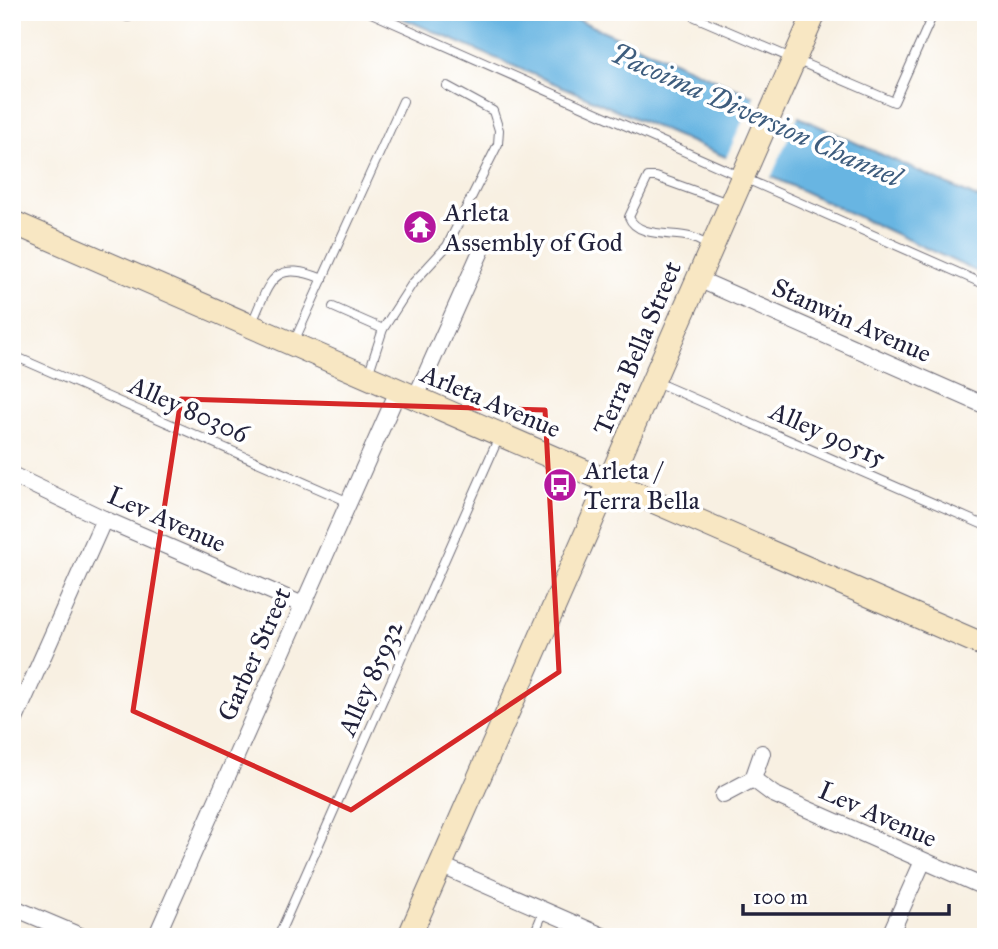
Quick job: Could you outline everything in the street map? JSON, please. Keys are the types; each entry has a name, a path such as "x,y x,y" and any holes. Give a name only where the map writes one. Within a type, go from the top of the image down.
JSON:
{"main road":[{"name":"Terra Bella Street","path":"409,937 816,12"},
{"name":"Arleta Avenue","path":"12,222 986,646"}],"street":[{"name":"Garber Street","path":"156,937 349,502 481,251"},
{"name":"Stanwin Avenue","path":"698,278 986,406"},
{"name":"Lev Avenue","path":"12,475 104,519 303,605"},
{"path":"12,726 104,519"},
{"path":"723,795 753,779 762,753"},
{"name":"Lev Avenue","path":"753,779 773,794 986,888"},
{"path":"889,937 923,861"},
{"path":"440,865 605,937"},
{"path":"12,907 83,937"}],"lane":[{"path":"369,12 744,174 986,285"},
{"path":"697,12 695,17 894,102 934,12"},
{"path":"367,378 383,329 412,284 447,246 498,144 499,130 493,111 447,86"},
{"path":"292,345 403,101"},
{"path":"712,247 687,236 654,233 633,223 629,217 632,209 648,177 656,177 731,204"},
{"path":"251,327 264,295 280,274 289,270 301,270 323,279"},
{"path":"333,307 383,329"},
{"name":"Alley 80306","path":"12,355 349,502"},
{"name":"Alley 90515","path":"653,381 986,526"},
{"name":"Alley 85932","path":"278,937 500,436"},
{"path":"533,937 544,910"}],"highlighted area":[{"path":"181,399 545,410 559,672 351,810 133,711"}],"water":[{"name":"Pacoima Diversion Channel","path":"388,12 560,12 735,88 986,202 986,276 777,179"}],"pier":[{"path":"755,94 799,114 770,180 725,160"}],"place":[{"name":"Arleta Assembly of God","path":"420,227"},
{"name":"Arleta / Terra Bella","path":"560,485"}]}
